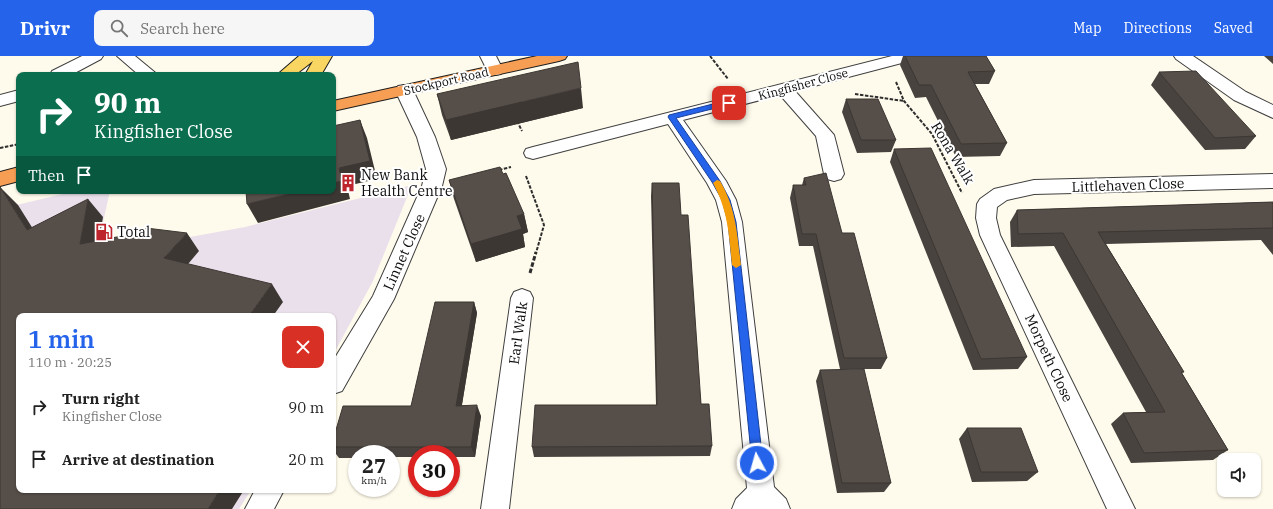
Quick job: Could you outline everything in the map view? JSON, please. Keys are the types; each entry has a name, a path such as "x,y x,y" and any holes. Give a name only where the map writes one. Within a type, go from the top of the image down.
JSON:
{"highway":[{"name":"Stockport Road","path":"336,105 404,90 491,63 559,56"},
{"path":"0,179 16,175"}],"main road":[{"path":"288,72 309,56"},
{"path":"315,72 324,56"}],"street":[{"path":"64,72 95,56"},
{"path":"126,56 146,72"},
{"name":"Kingfisher Close","path":"527,158 672,117 911,56"},
{"path":"1182,56 1240,96 1273,112"},
{"path":"784,89 825,135 834,174"},
{"name":"Linnet Close","path":"336,379 383,299 432,186 436,169 426,137 404,90"},
{"path":"0,101 16,96"},
{"path":"672,117 716,181 726,200 732,222 761,504"},
{"name":"Littlehaven Close","path":"987,204 1001,194 1034,188 1273,181"},
{"name":"Morpeth Close","path":"987,204 986,218 990,235 1121,509"},
{"name":"Earl Walk","path":"495,509 522,298"},
{"path":"259,509 268,493"}],"path":[{"name":"Rona Walk","path":"889,62 904,101 932,134 961,191 987,204"},
{"name":"Earl Walk","path":"514,114 544,225 522,298"},
{"path":"0,148 16,145"},
{"path":"492,171 527,158"}],"shaded area":[{"path":"412,185 373,281 336,349 336,313 16,313 16,493 249,493 239,509 0,509 0,209 62,194 109,194 96,254 245,227"}],"building":[{"path":"905,56 986,56 995,71 968,72 1007,143 961,144 931,85 919,85"},
{"path":"578,62 581,88 446,120 437,94"},
{"path":"1196,71 1256,136 1215,138 1159,72"},
{"path":"846,99 878,99 896,140 861,140"},
{"path":"360,120 370,161 339,168 342,181 336,182 336,125"},
{"path":"931,148 1027,357 981,359 894,149"},
{"path":"500,167 503,174 506,173 524,214 517,216 522,229 471,244 449,180"},
{"path":"826,173 842,233 854,233 887,358 844,358 816,234 802,234 793,185 806,185 804,178"},
{"path":"652,183 679,183 681,215 688,215 701,404 709,404 712,446 532,447 535,405 657,405"},
{"path":"0,187 27,230 88,199 80,244 143,232 146,228 187,233 164,258 272,284 251,313 16,313 16,493 218,493 208,509 0,509"},
{"path":"246,194 289,194 247,204"},
{"path":"1273,202 1273,228 1098,232 1184,372 1181,372 1228,450 1144,453 1123,413 1165,412 1063,233 1018,234 1017,210"},
{"path":"435,302 474,302 456,406 477,405 471,447 460,447 460,445 408,445 408,447 400,447 400,445 348,445 348,447 336,447 336,430 343,406 411,406"},
{"path":"864,369 891,483 842,483 820,370"},
{"path":"967,428 1021,428 1038,472 981,472"}],"slow traffic":[{"path":"717,183 726,200 732,222 736,265"}],"place":[{"name":"New Bank Health Centre","path":"348,183"},
{"name":"Total","path":"104,232"}],"route":[{"path":"729,103 672,117 716,181 726,200 732,222 757,463"}]}
